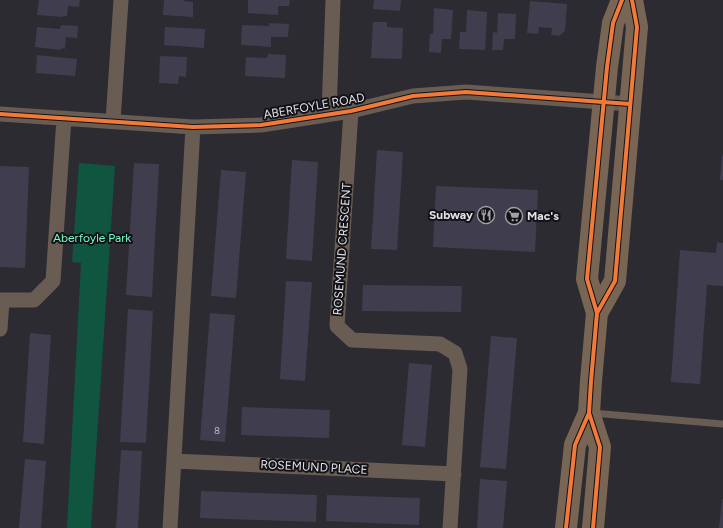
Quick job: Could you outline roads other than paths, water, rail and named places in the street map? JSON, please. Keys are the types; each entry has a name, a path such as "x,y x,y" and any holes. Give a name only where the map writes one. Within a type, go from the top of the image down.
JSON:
{"main road":[{"path":"566,528 575,445 589,413 597,313 587,279 603,102 613,23 622,0"},
{"path":"597,313 614,281 637,27 632,0"},
{"path":"589,413 600,447 593,528"}],"street":[{"path":"113,121 121,0"},
{"path":"329,114 333,0"},
{"name":"ABERFOYLE ROAD","path":"0,114 193,127 261,125 351,111 413,96 466,92 630,104"},
{"name":"ROSEMUND CRESCENT","path":"351,111 337,326 352,340 440,344 455,353 460,369 450,528"},
{"path":"0,329 1,300 34,300 53,281 64,118"},
{"path":"170,528 193,127"},
{"name":"ROSEMUND PLACE","path":"174,461 454,474"}],"lane":[{"path":"589,413 723,424"}],"place":[{"name":"Subway","path":"486,215"},
{"name":"Mac's","path":"514,216"}],"park label":[{"name":"Aberfoyle Park","path":"92,238"}]}
